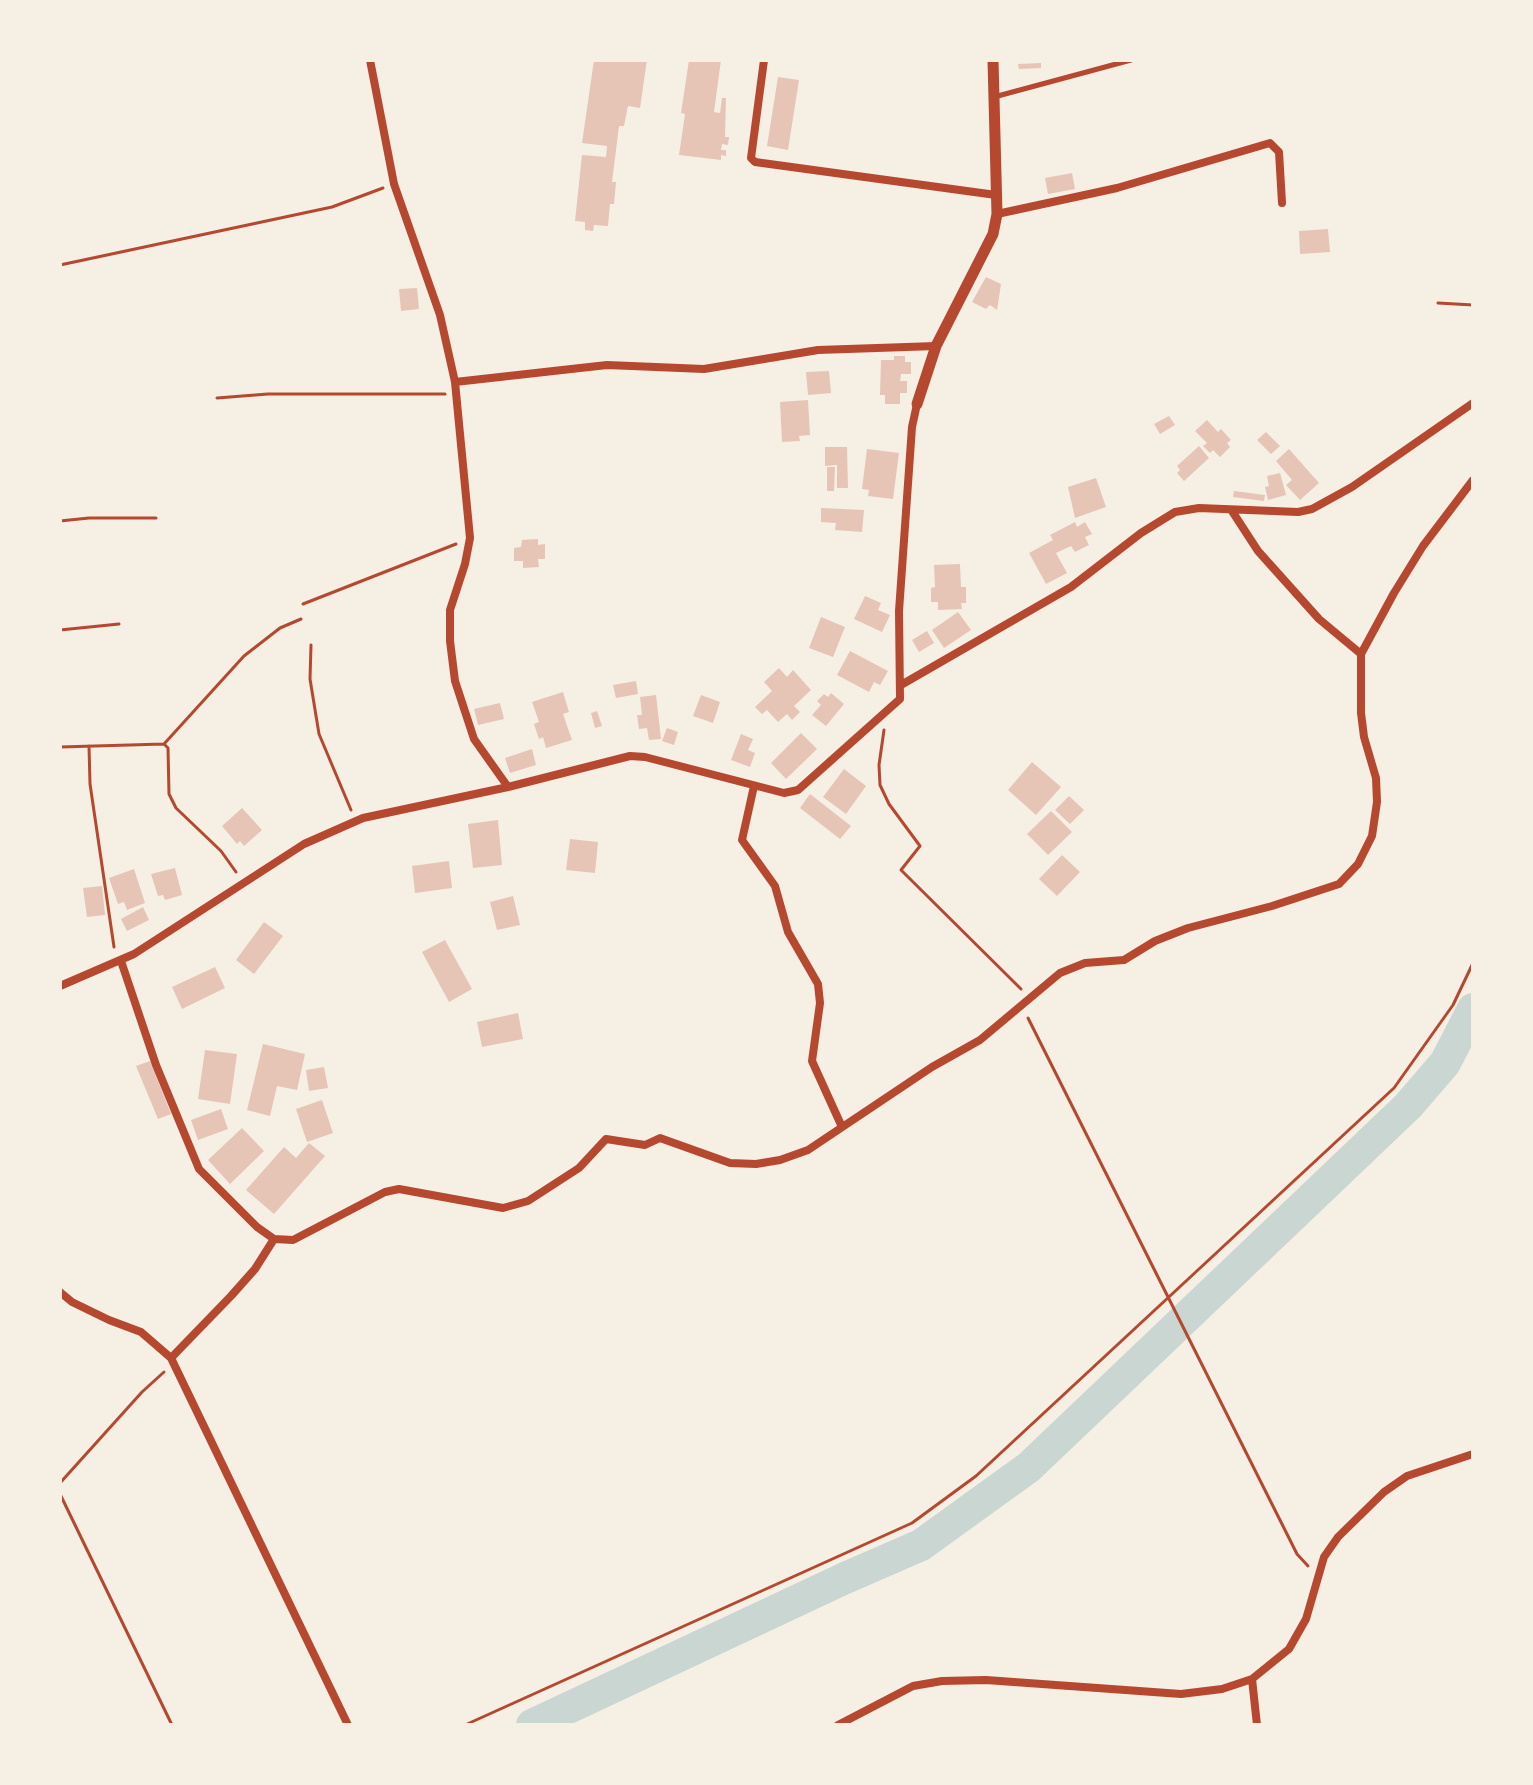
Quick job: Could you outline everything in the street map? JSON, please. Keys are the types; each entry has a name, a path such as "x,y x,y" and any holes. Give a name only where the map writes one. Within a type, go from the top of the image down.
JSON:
{"street":[{"path":"370,60 394,184 440,315 455,382 470,538 450,610 452,666 474,739 508,787"},
{"path":"764,60 751,158 755,162 996,195"},
{"path":"60,986 118,962 304,844 356,820 508,787 630,756 645,757 784,793 798,790 900,699 899,611 912,427 936,346 988,247 997,214 993,60"},
{"path":"997,214 1117,188 1270,143 1279,152 1282,203"},
{"path":"455,382 607,365 704,369 818,350 936,346"},
{"path":"901,685 1071,587 1141,533 1175,512 1199,508 1298,512 1312,509 1352,487 1473,403"},
{"path":"118,962 199,1169 257,1227 274,1239 293,1240 385,1192 399,1189 503,1208 528,1201 579,1168 606,1139 645,1145 660,1138 730,1163 756,1164 780,1160 808,1150 932,1067 980,1040 1060,973 1085,963 1124,960 1155,941 1188,928 1339,884 1358,864 1372,836 1377,802 1376,778 1364,737 1361,713 1361,654 1423,546 1473,480"},
{"path":"1232,511 1258,551 1319,619 1361,654"},
{"path":"754,786 742,840 775,886 788,932 818,984 820,1003 812,1061 842,1127"},
{"path":"173,1362 255,1269 274,1239"},
{"path":"60,1292 72,1302 141,1332 173,1362 348,1725"},
{"path":"838,1725 913,1686 942,1681 986,1680 1181,1694 1222,1689 1252,1679 1289,1649 1306,1619 1324,1557 1338,1537 1384,1492 1407,1476 1473,1454"},
{"path":"1252,1679 1257,1725"}],"lane":[{"path":"994,97 1131,60"}],"path":[{"path":"60,265 332,207 394,184"},
{"path":"1438,303 1473,305"},
{"path":"217,398 268,394 456,394"},
{"path":"60,521 156,518"},
{"path":"303,604 470,538"},
{"path":"60,747 164,744 244,656 280,628 301,619"},
{"path":"60,630 119,624"},
{"path":"311,645 310,679 319,734 356,820"},
{"path":"887,711 879,765 880,785 889,804 920,846 901,870 1029,997"},
{"path":"164,744 168,748 169,794 176,808 221,851 243,882"},
{"path":"89,746 90,784 118,962"},
{"path":"465,1725 912,1523 976,1476 1394,1088 1453,1005 1473,963"},
{"path":"1021,1004 1297,1554 1318,1575"},
{"path":"60,1483 173,1362"},
{"path":"60,1494 172,1725"}],"building":[{"path":"594,60 647,60 640,108 628,106 624,126 619,126 612,182 616,182 614,204 610,204 608,226 594,225 593,231 585,230 585,222 575,221 582,155 606,157 607,146 582,143"},
{"path":"689,60 721,60 714,112 720,113 722,98 726,98 725,137 729,137 728,145 722,144 721,150 726,150 726,156 721,155 721,160 679,155 685,114 681,113"},
{"path":"1041,63 1041,68 1019,69 1018,64"},
{"path":"778,77 799,80 788,150 767,146"},
{"path":"1072,173 1075,189 1048,194 1045,178"},
{"path":"1328,229 1330,252 1300,254 1299,231"},
{"path":"986,277 1001,284 997,310 990,305 986,309 972,302"},
{"path":"417,288 419,309 401,311 399,289"},
{"path":"894,356 905,356 905,362 911,362 911,374 901,374 900,381 907,381 907,393 900,393 900,404 885,404 885,395 880,395 881,360 894,360"},
{"path":"829,371 831,393 808,395 806,372"},
{"path":"808,400 810,435 799,436 800,441 782,442 780,402"},
{"path":"1169,416 1175,425 1160,434 1154,424"},
{"path":"1207,420 1231,440 1227,443 1230,447 1220,457 1203,446 1207,443 1195,431"},
{"path":"1266,432 1280,446 1271,454 1257,440"},
{"path":"1199,446 1209,458 1184,481 1177,473 1180,470 1177,466"},
{"path":"825,447 847,447 848,488 837,488 837,465 825,466"},
{"path":"867,449 899,453 893,499 868,496 869,490 862,489"},
{"path":"1289,449 1319,483 1300,500 1286,485 1292,480 1276,461"},
{"path":"827,467 835,467 834,491 827,491"},
{"path":"1280,473 1286,495 1268,500 1265,487 1269,486 1267,476"},
{"path":"1096,478 1106,507 1075,518 1068,487"},
{"path":"1234,491 1265,495 1264,501 1233,497"},
{"path":"821,508 864,510 862,532 835,530 836,523 821,522"},
{"path":"1075,522 1077,527 1085,522 1092,534 1085,537 1089,545 1075,552 1071,546 1056,553 1067,573 1046,584 1029,553 1053,540 1050,535"},
{"path":"538,539 538,545 545,544 545,559 538,559 539,567 523,568 523,561 514,561 514,548 521,547 522,540"},
{"path":"960,564 961,587 966,587 966,603 961,603 962,609 938,610 938,602 931,602 931,588 935,587 934,565"},
{"path":"865,596 881,603 878,610 890,615 882,632 854,619"},
{"path":"958,612 971,630 944,648 932,630"},
{"path":"821,617 845,627 833,657 809,648"},
{"path":"927,631 934,643 919,652 912,640"},
{"path":"850,651 888,671 880,685 874,682 869,692 837,675"},
{"path":"779,668 787,677 793,670 811,690 794,706 800,712 792,720 787,714 778,722 767,710 762,714 755,707 772,691 764,682"},
{"path":"636,681 638,694 616,698 613,685"},
{"path":"563,692 569,712 563,714 572,740 546,748 534,724 539,722 532,702"},
{"path":"831,693 844,704 826,726 812,715 821,705 817,701 824,694 828,697"},
{"path":"656,695 661,739 649,740 647,728 639,729 637,715 642,715 640,697"},
{"path":"701,695 720,702 713,723 693,716"},
{"path":"500,703 504,719 478,725 474,709"},
{"path":"597,711 602,726 595,728 591,713"},
{"path":"667,728 678,732 674,745 662,741"},
{"path":"801,733 817,749 786,779 771,763"},
{"path":"741,734 753,739 748,750 755,753 750,767 731,760"},
{"path":"532,749 536,765 510,773 505,758"},
{"path":"1032,762 1061,787 1036,815 1008,790"},
{"path":"844,769 866,786 846,814 823,797"},
{"path":"810,794 851,826 840,839 800,808"},
{"path":"1069,796 1084,810 1070,824 1055,810"},
{"path":"242,808 262,830 244,846 240,841 237,844 222,826"},
{"path":"1051,811 1072,832 1048,855 1027,834"},
{"path":"498,820 502,865 473,868 468,824"},
{"path":"570,839 598,842 595,873 566,870"},
{"path":"1062,855 1080,872 1057,896 1039,879"},
{"path":"449,861 452,888 415,893 412,866"},
{"path":"175,868 182,895 165,900 163,895 158,896 151,874"},
{"path":"134,869 145,903 127,910 124,902 118,904 109,878"},
{"path":"102,886 105,915 87,917 83,888"},
{"path":"513,896 520,925 497,930 490,902"},
{"path":"143,907 149,920 127,931 121,919"},
{"path":"264,922 283,936 254,974 236,960"},
{"path":"445,940 472,989 449,1002 422,952"},
{"path":"215,967 225,988 182,1009 172,987"},
{"path":"518,1013 523,1039 482,1047 477,1022"},
{"path":"263,1044 305,1054 297,1090 277,1086 270,1116 247,1110"},
{"path":"205,1050 237,1054 230,1104 198,1099"},
{"path":"150,1061 171,1114 158,1119 136,1066"},
{"path":"324,1067 328,1088 309,1091 306,1070"},
{"path":"322,1100 333,1133 307,1142 296,1109"},
{"path":"221,1109 228,1129 198,1140 191,1120"},
{"path":"242,1128 264,1151 230,1184 208,1160"},
{"path":"309,1143 325,1156 274,1214 246,1190 284,1147 296,1158"}],"waterway":[{"path":"532,1725 921,1545 1029,1467 1408,1106 1445,1063 1473,1009"}]}
